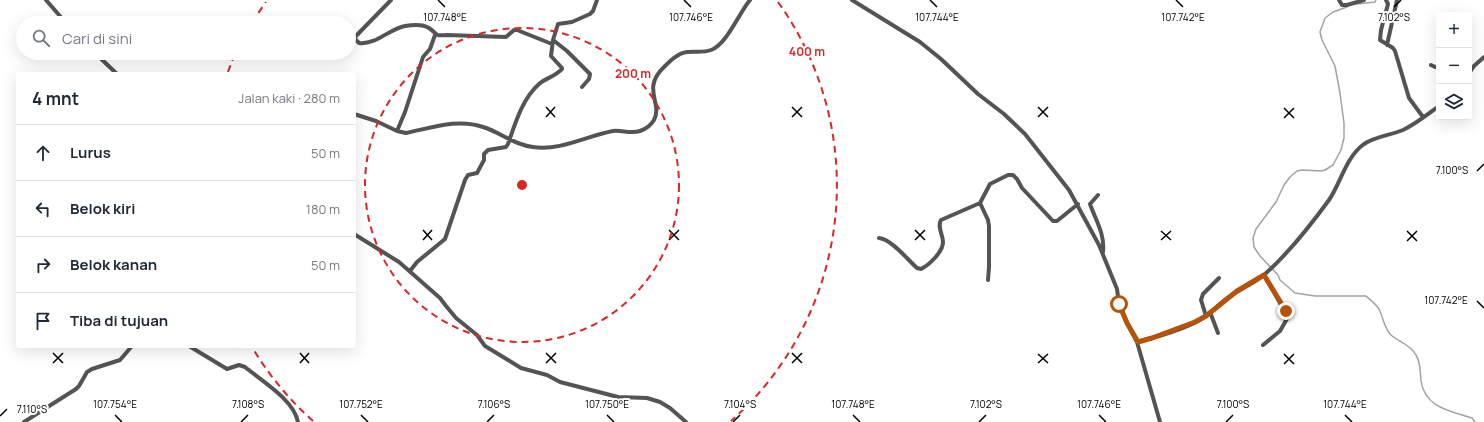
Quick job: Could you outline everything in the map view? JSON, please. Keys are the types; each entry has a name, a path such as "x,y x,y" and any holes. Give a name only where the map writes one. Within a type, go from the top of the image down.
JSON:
{"street":[{"path":"46,0 60,16"},
{"path":"356,36 391,0"},
{"path":"410,271 417,262 446,239 465,180 468,175 477,173 484,160 484,154 488,150 506,146 510,140 521,110 533,89 562,69 551,56 552,42 558,24 572,22 590,14 593,11 597,0"},
{"path":"356,115 376,120 397,131 406,133 462,122 484,127 523,146 546,148 578,142 614,131 638,132 650,126 654,119 655,112 652,88 654,80 663,68 672,59 682,54 711,50 717,46 725,37 750,0"},
{"path":"852,0 935,53 978,94 1004,114 1025,134 1069,190 1096,238 1117,289 1119,304 1127,323 1138,342 1160,422"},
{"path":"1339,0 1342,5 1364,0"},
{"path":"1386,0 1388,4 1380,40 1393,48 1395,51 1409,98 1423,117"},
{"path":"1387,44 1397,0"},
{"path":"356,40 359,43 367,42 381,38 402,26 414,25 428,27 435,35 506,37 514,30 517,30 552,42 568,51 590,74 589,79 582,87"},
{"path":"397,131 405,112 423,57 430,49 435,35"},
{"path":"1472,65 1484,58"},
{"path":"102,60 115,72"},
{"path":"1431,65 1436,67"},
{"path":"1138,342 1195,322 1206,316 1237,291 1264,275 1295,243 1318,214 1335,191 1340,176 1347,165 1363,144 1404,129 1436,108"},
{"path":"988,280 989,226 980,202 981,197 990,184 1012,174 1022,188 1053,221 1057,221 1078,204"},
{"path":"1098,195 1090,204 1102,230 1104,247 1103,255"},
{"path":"879,238 890,242 918,268 921,269 927,265 942,248 943,243 939,225 940,220 980,202"},
{"path":"356,235 410,271 440,298 451,312 477,335 485,346 521,368 547,375 560,382 618,397 646,398 660,402 670,408 686,422"},
{"path":"1263,345 1280,331 1288,317 1264,275"},
{"path":"1206,316 1201,298 1219,278"},
{"path":"1210,312 1218,332"},
{"path":"24,422 76,389 87,372 120,360 130,348"},
{"path":"192,348 227,369 237,365 245,367 287,402 295,412 298,422"}],"waterway":[{"path":"1357,4 1375,2 1376,0"},
{"path":"1347,7 1333,12 1325,18 1320,32 1322,40 1335,66 1340,93 1344,123 1344,138 1341,150 1333,165 1325,170 1302,170 1297,171 1290,177 1284,185 1276,202 1256,229 1253,238 1254,247 1260,256 1278,275 1280,280 1295,293 1315,296 1366,296 1379,309 1386,328 1390,334 1411,348 1418,358 1423,390 1433,403 1440,407 1472,418 1475,422"}],"route":[{"path":"1119,304 1127,323 1138,342 1195,322 1206,316 1237,291 1264,275 1286,311"}]}
